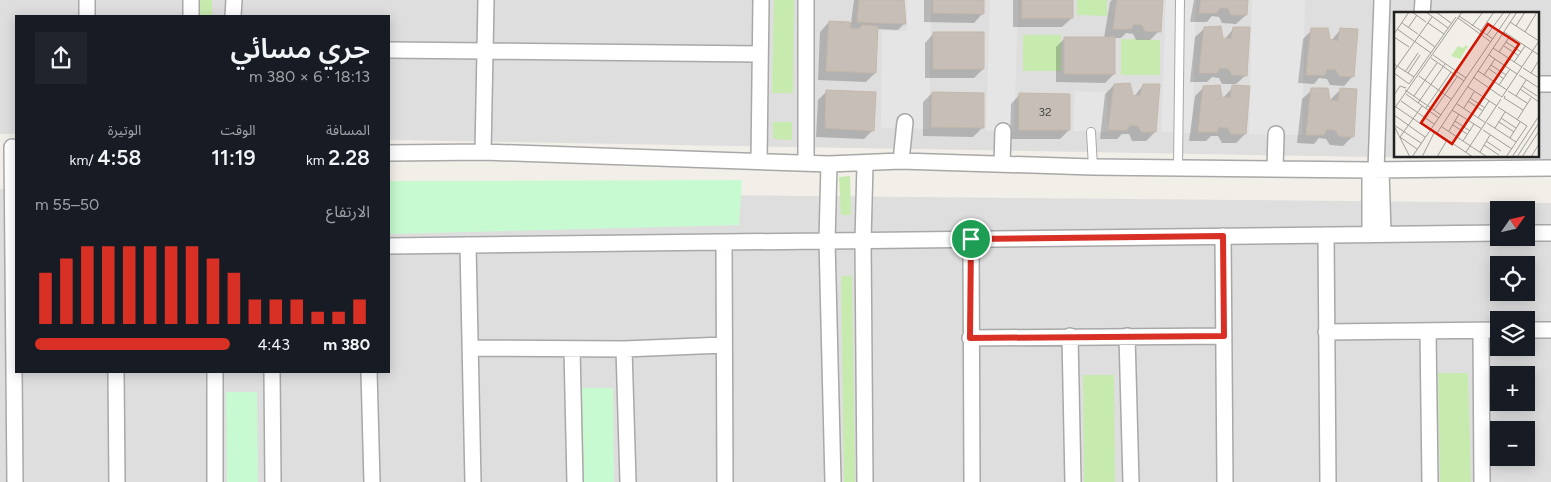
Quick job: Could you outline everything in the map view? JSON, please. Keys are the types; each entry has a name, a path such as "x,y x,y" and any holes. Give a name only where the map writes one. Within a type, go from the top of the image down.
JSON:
{"street":[{"path":"87,15 88,0"},
{"path":"191,0 192,15"},
{"path":"233,15 234,0"},
{"path":"483,152 486,0"},
{"path":"758,161 761,0"},
{"path":"806,0 806,163"},
{"path":"1376,235 1376,170 1382,0"},
{"path":"390,50 760,54"},
{"path":"1538,84 1551,84"},
{"path":"901,161 905,122"},
{"path":"1002,164 1003,131"},
{"path":"1275,168 1276,134"},
{"path":"10,147 7,212 15,251 7,402 15,482"},
{"path":"390,153 483,152 829,164 901,161 1093,167 1376,170 1420,163 1551,168"},
{"path":"829,164 827,241 833,482"},
{"path":"865,164 863,241 865,482"},
{"path":"1535,233 1551,232"},
{"path":"390,246 1490,233"},
{"path":"1326,235 1328,482"},
{"path":"1223,236 1225,482"},
{"path":"971,239 972,482"},
{"path":"724,242 725,482"},
{"path":"468,245 472,348 473,482"},
{"path":"1326,332 1490,330"},
{"path":"1535,330 1551,330"},
{"path":"1428,331 1430,482"},
{"path":"1481,331 1482,482"},
{"path":"1070,336 1073,482"},
{"path":"1127,336 1131,482"},
{"path":"970,338 1224,336"},
{"path":"472,348 624,349 724,345"},
{"path":"572,349 575,482"},
{"path":"624,349 628,482"},
{"path":"116,373 117,482"},
{"path":"215,373 215,482"},
{"path":"272,373 273,482"},
{"path":"369,373 372,482"}],"lane":[{"path":"1178,167 1180,0"},
{"path":"1092,132 1093,167"}],"shaded area":[{"path":"0,0 1551,0 1551,160 1435,158 1538,158 1538,12 1394,12 1394,157 390,140 390,15 15,15 15,134 0,134"},
{"path":"907,0 931,0 929,129 881,128 882,31 907,31"},
{"path":"990,0 1018,0 1014,132 986,131"},
{"path":"1166,0 1196,0 1192,133 1161,132"},
{"path":"1252,0 1305,0 1302,135 1249,134"},
{"path":"1075,91 1107,92 1108,132 1073,131"},
{"path":"0,189 15,189 15,373 390,373 390,192 1490,202 1490,246 1535,246 1535,203 1551,203 1551,482 0,482"}],"green space":[{"path":"193,0 212,0 212,15 193,15"},
{"path":"774,0 794,0 793,93 772,93"},
{"path":"1077,0 1107,0 1107,16 1077,15"},
{"path":"1023,35 1061,35 1061,71 1023,71"},
{"path":"1121,39 1160,40 1160,75 1121,75"},
{"path":"773,122 792,122 792,140 773,139"},
{"path":"850,176 851,215 841,215 839,177"},
{"path":"742,180 739,225 390,234 390,181"},
{"path":"841,276 852,276 855,482 844,482"},
{"path":"1438,373 1468,373 1471,482 1440,482"},
{"path":"1083,375 1114,375 1115,482 1084,482"},
{"path":"582,388 613,388 614,482 584,482"},
{"path":"226,392 257,392 258,482 227,482"}],"building":[{"path":"859,0 904,0 906,24 857,22"},
{"path":"933,0 984,0 984,14 933,13"},
{"path":"1022,0 1073,0 1073,18 1022,18"},
{"path":"1117,0 1163,0 1161,32 1145,31 1142,25 1134,24 1131,29 1113,29"},
{"path":"1201,0 1248,0 1247,15 1231,15 1228,8 1220,8 1217,13 1199,13"},
{"path":"829,21 850,22 850,28 859,29 862,25 878,26 876,73 826,71"},
{"path":"1221,26 1223,38 1231,39 1233,27 1250,27 1247,76 1232,75 1228,69 1220,68 1217,73 1199,73 1204,27"},
{"path":"1311,28 1328,28 1330,39 1338,41 1340,28 1358,29 1354,77 1339,76 1336,70 1327,69 1325,75 1306,75"},
{"path":"933,32 984,32 984,69 933,69"},
{"path":"1064,37 1115,37 1115,74 1064,74"},
{"path":"1130,83 1133,95 1140,96 1143,84 1160,84 1156,132 1141,132 1138,126 1130,125 1127,130 1108,130 1114,84"},
{"path":"1220,85 1222,97 1230,98 1232,85 1250,86 1246,134 1231,134 1228,128 1219,127 1217,132 1198,132 1203,86"},
{"path":"1311,88 1328,88 1330,100 1338,101 1340,88 1357,89 1354,137 1339,136 1335,130 1327,129 1324,135 1306,135"},
{"path":"826,90 876,92 874,131 825,128"},
{"path":"932,92 984,93 984,128 931,127"},
{"path":"1019,93 1070,94 1070,130 1019,130"}],"route":[{"path":"1223,236 1224,336 970,338 971,239 1223,236"}]}
